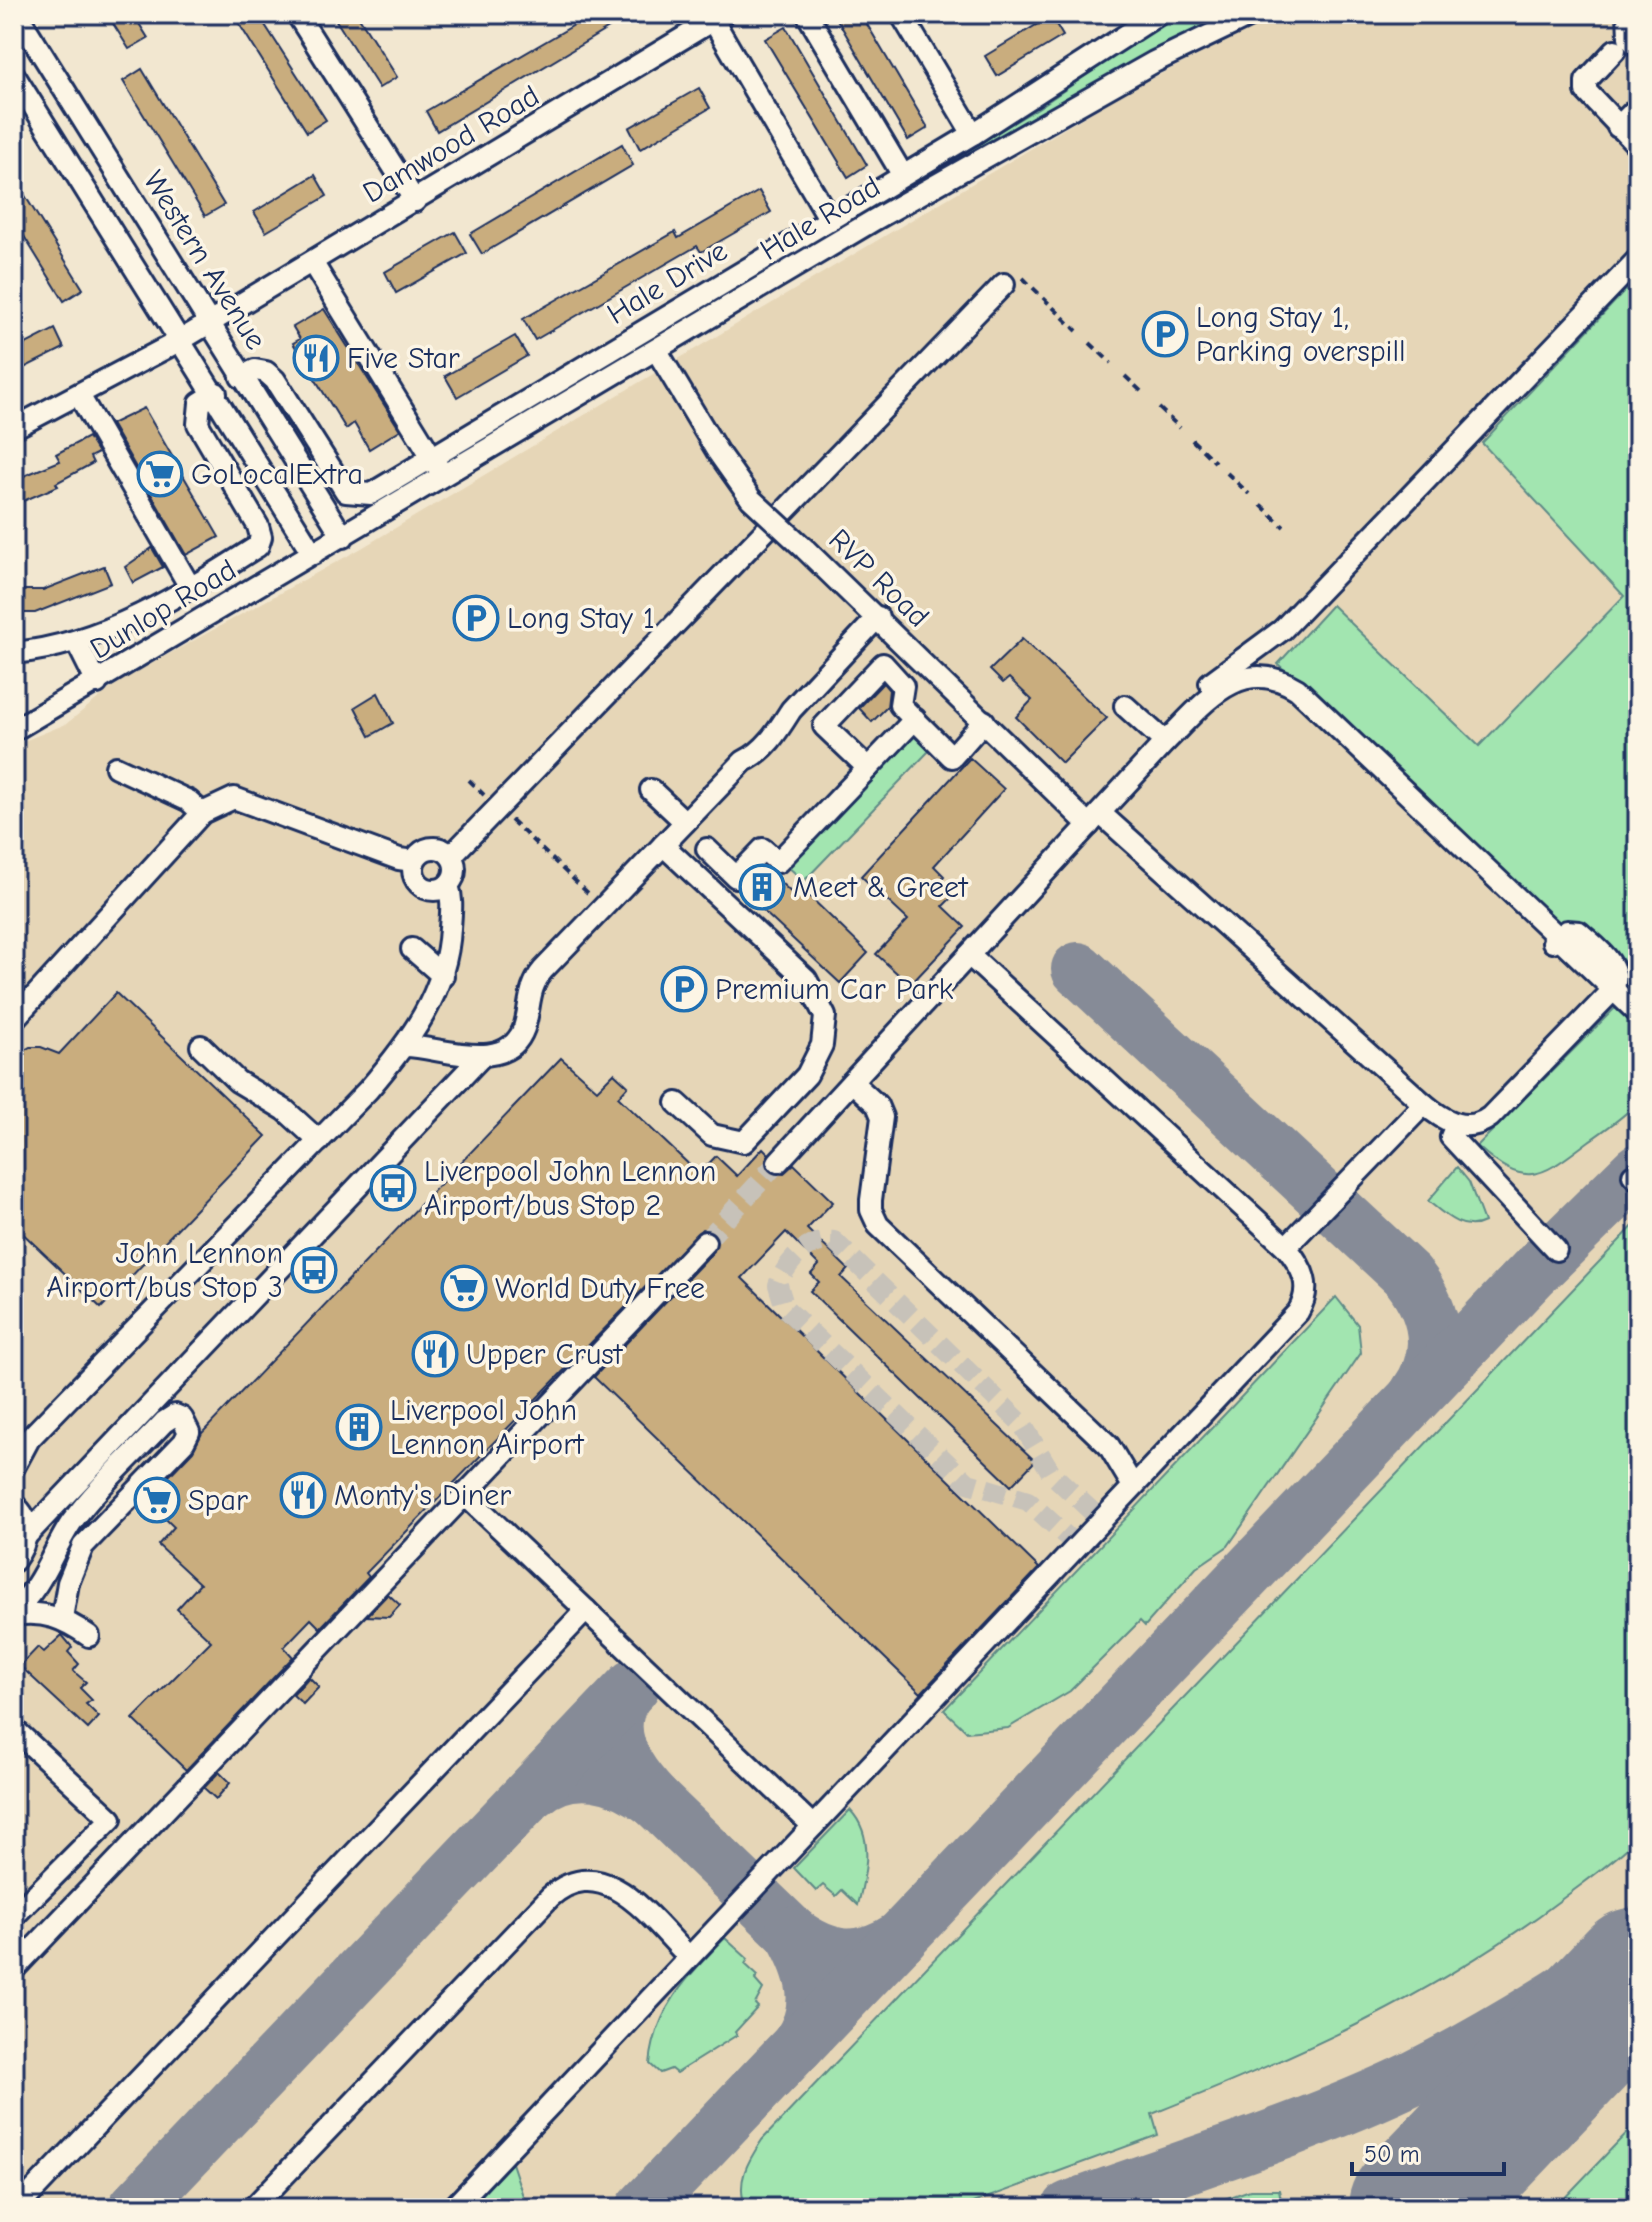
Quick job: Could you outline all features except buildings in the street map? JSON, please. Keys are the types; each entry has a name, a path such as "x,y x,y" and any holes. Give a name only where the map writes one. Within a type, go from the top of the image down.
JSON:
{"street":[{"name":"Western Avenue","path":"17,14 343,537"},
{"path":"297,14 415,201"},
{"path":"807,14 902,174"},
{"path":"901,14 973,134"},
{"name":"Hale Drive","path":"241,377 255,370 266,372 275,380 346,492 371,494 973,134 1159,14"},
{"name":"Hale Road","path":"343,537 874,220 1101,92 1254,14"},
{"name":"Damwood Road","path":"14,428 181,340 718,17"},
{"path":"718,17 830,220"},
{"path":"1632,21 1629,37 1638,47"},
{"path":"1615,50 1586,81 1586,91 1638,146"},
{"name":"Western Avenue","path":"14,75 216,393 313,554"},
{"path":"1618,127 1638,107"},
{"path":"778,1162 969,955 1209,683 1282,630 1638,259"},
{"path":"312,262 445,477"},
{"path":"451,856 1013,281"},
{"name":"RVP Road","path":"657,351 717,451 751,499 1090,818 1424,1104 1456,1125"},
{"path":"14,653 76,641 190,587 258,546 261,537 198,424 196,414 200,403 216,393"},
{"path":"79,395 190,587"},
{"name":"Dunlop Road","path":"14,730 343,537"},
{"path":"14,1561 27,1535 480,1058 506,1049 517,1039 524,1028 530,991 543,970 744,761 747,747 774,719 791,710 878,617"},
{"path":"1265,677 1267,657 1282,630"},
{"path":"76,641 97,683"},
{"path":"868,768 824,726 883,664 903,686 900,705 952,757 984,721"},
{"path":"1161,739 1222,687 1249,677 1265,677 1297,689 1556,939 1595,982 1597,1002 1593,1010"},
{"path":"1161,739 1196,730 1219,705 1239,691 1265,686 1277,689 1295,701 1638,1013"},
{"path":"1125,706 1161,739"},
{"path":"707,849 736,877 763,849 778,862 915,719"},
{"path":"116,767 189,801 202,813"},
{"path":"651,790 685,822"},
{"path":"14,1019 202,813 234,798 399,859 414,861 431,848 451,856 456,869 448,885 432,891 420,886 413,874 414,861"},
{"path":"663,845 806,979 825,1016 822,1045 807,1075 744,1142 712,1135 677,1103"},
{"path":"14,1467 29,1439 319,1141 406,1046 443,976 449,949 452,897 448,885"},
{"path":"412,949 443,976"},
{"path":"453,2208 1298,1312 1305,1299 1305,1276 1286,1247 969,955"},
{"path":"1556,1250 1451,1137 1456,1125 1476,1125 1490,1117 1613,990"},
{"path":"201,1046 237,1081 285,1110 319,1141"},
{"path":"406,1046 431,1047 480,1058"},
{"path":"852,1082 877,1105 882,1117 871,1200 871,1210 878,1225 1109,1446 1133,1486"},
{"path":"1286,1247 1424,1104"},
{"path":"14,1969 705,1242"},
{"path":"14,1612 40,1583 59,1542 78,1514 164,1422 175,1415 182,1418 189,1432 184,1442 83,1546 68,1583 62,1618"},
{"path":"464,1494 813,1826"},
{"path":"14,1505 27,1521 27,1535"},
{"path":"17,2208 586,1610"},
{"path":"14,1612 62,1618 89,1636"},
{"path":"14,1729 111,1819 14,1916"},
{"path":"253,2208 550,1897 569,1883 593,1879 617,1887 689,1957"}],"path":[{"path":"1013,281 1077,331"},
{"path":"1090,343 1111,363"},
{"path":"1125,376 1145,395"},
{"path":"1159,408 1180,428"},
{"path":"1192,440 1215,462"},
{"path":"1227,473 1249,494"},
{"path":"1261,505 1284,527"},
{"path":"469,780 594,898"}],"shaded area":[{"name":"Liverpool John Lennon Airport","path":"1280,14 1638,14 1638,2208 14,2208 14,745 66,724 120,681 360,549 1131,89"}],"green space":[{"path":"1177,14 1228,14 978,152 746,289 751,280 1038,108"},
{"path":"1638,277 1638,1003 1278,664 1332,605 1479,746 1624,596 1482,443"},
{"path":"913,735 929,751 804,881 787,866"},
{"path":"1615,1008 1638,1028 1638,1102 1633,1107 1558,1163 1534,1174 1509,1169 1477,1146"},
{"path":"1457,1167 1469,1182 1484,1222 1461,1224 1428,1201"},
{"path":"1638,1221 1638,1838 1601,1870 1514,1934 1415,1994 1313,2046 1152,2114 1158,2135 959,2208 746,2208 743,2181 748,2164 762,2140"},
{"path":"1336,1297 1358,1325 1361,1353 1228,1546 1196,1568 1145,1626 1140,1621 1070,1691 1008,1728 967,1732 944,1710"},
{"path":"850,1810 858,1820 866,1843 866,1868 858,1905 842,1890 836,1896 823,1885 816,1891 794,1868"},
{"path":"725,1938 748,1959 745,1964 758,1976 755,1980 763,1989 755,2004 758,2007 735,2032 737,2035 676,2073 671,2069 660,2073 650,2064 653,2044 666,2010 686,1980"},
{"path":"1638,2121 1638,2208 1555,2208"},
{"path":"512,2163 527,2208 469,2208"},
{"path":"1250,2190 1279,2190 1283,2208 1199,2208"}],"taxiway":[{"path":"1078,969 1408,1276 1425,1304 1433,1334 1431,1364 1416,1394"},
{"path":"643,2208 1533,1273 1638,1170"},
{"path":"135,2208 633,1686"},
{"path":"533,1792 563,1776 595,1774 627,1784 655,1801 635,1778 616,1738 618,1709 625,1695"},
{"path":"655,1801 792,1933"},
{"path":"798,2045 806,2031 814,2003 806,1961 792,1933 819,1949 846,1955 872,1952 900,1938"},
{"path":"1069,2208 1288,2131 1415,2077 1529,2014 1638,1943"}],"runway":[{"path":"1416,2208 1638,1975"}],"tunnel":[{"path":"705,1242 778,1162"},
{"path":"1077,1546 1028,1501 968,1483 785,1308 778,1285 792,1260 815,1243 834,1241 1022,1424 1052,1474 1101,1520"}],"place":[{"name":"Long Stay 1, Parking overspill","path":"1165,334"},
{"name":"Five Star","path":"316,358"},
{"name":"GoLocalExtra","path":"160,474"},
{"name":"Long Stay 1","path":"476,618"},
{"name":"Meet & Greet","path":"762,887"},
{"name":"Premium Car Park","path":"684,989"},
{"name":"Liverpool John Lennon Airport/bus Stop 2","path":"393,1188"},
{"name":"John Lennon Airport/bus Stop 3","path":"314,1270"},
{"name":"World Duty Free","path":"464,1288"},
{"name":"Upper Crust","path":"435,1354"},
{"name":"Liverpool John Lennon Airport","path":"359,1427"},
{"name":"Monty's Diner","path":"303,1495"},
{"name":"Spar","path":"157,1500"}]}
